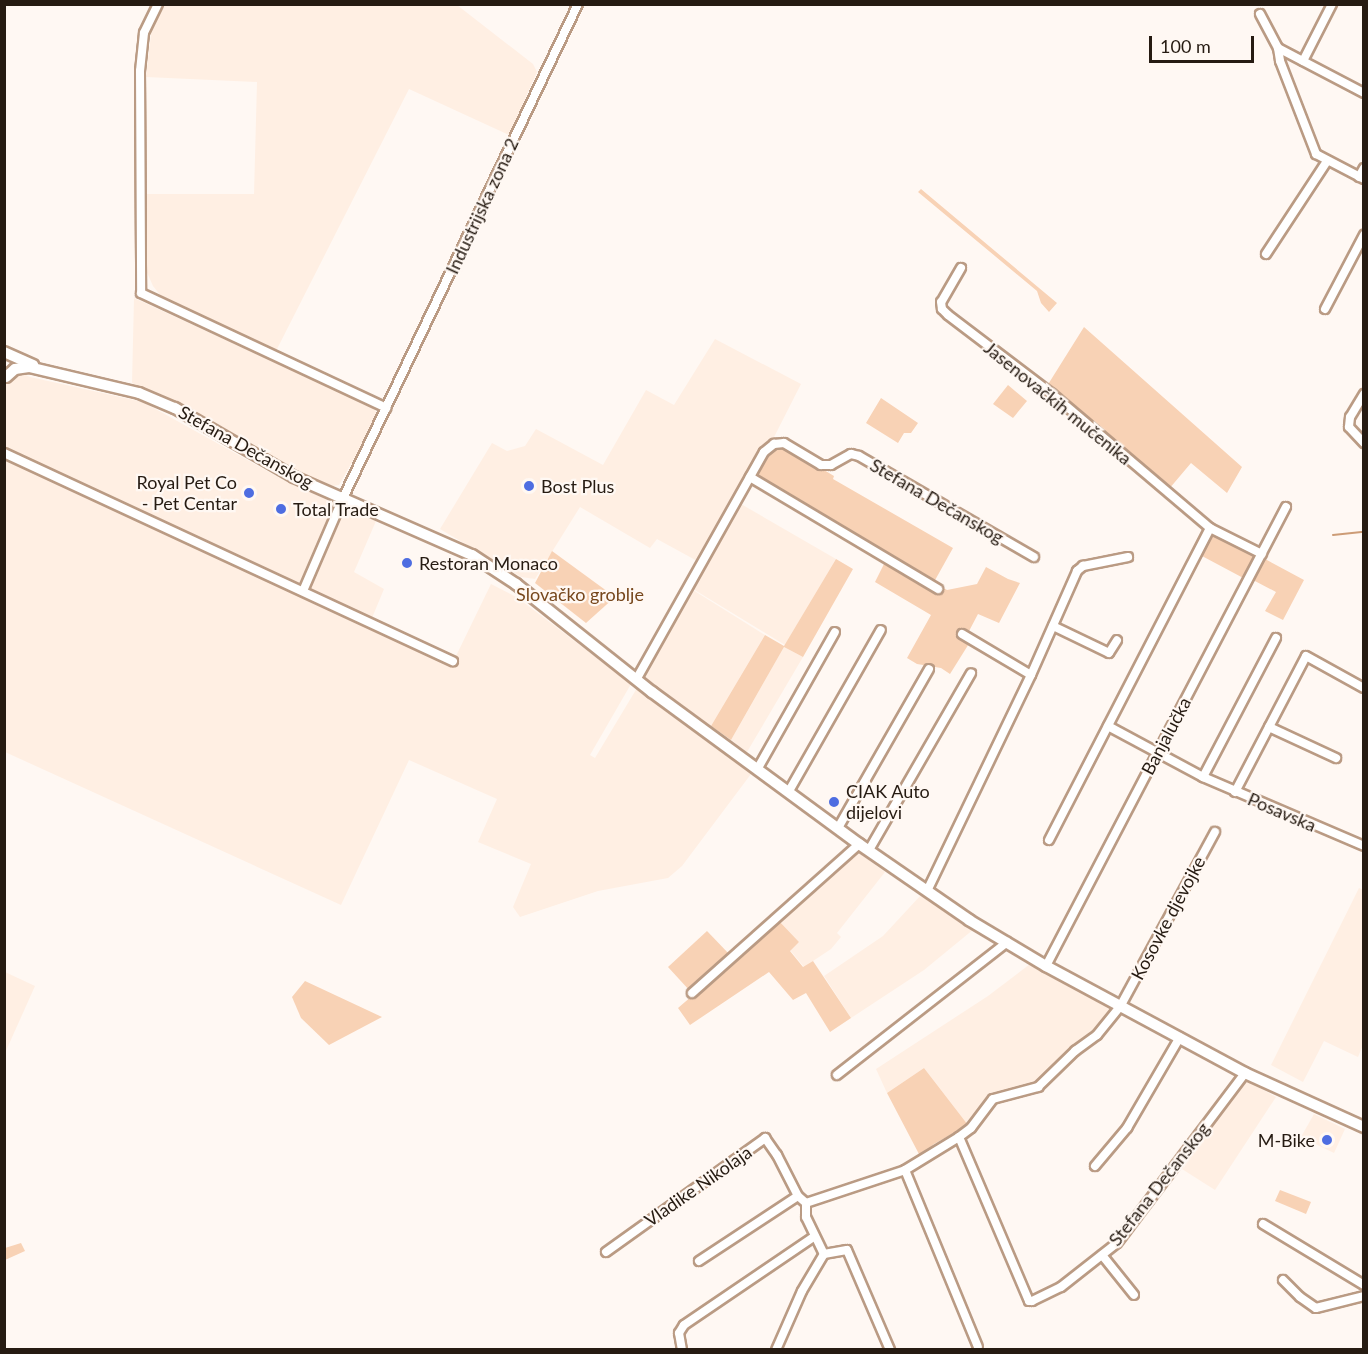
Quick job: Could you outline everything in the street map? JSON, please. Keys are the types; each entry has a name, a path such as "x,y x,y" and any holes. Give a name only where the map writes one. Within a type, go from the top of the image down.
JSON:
{"main road":[{"path":"8,355 56,372"},
{"path":"5,379 21,367 56,372"},
{"name":"Stefana Dečanskog","path":"56,372 139,393 175,408 269,464 472,555 516,584 636,680 927,891 1046,966 1245,1073 1364,1127"}],"street":[{"path":"158,4 151,15 141,51 141,293 386,408"},
{"name":"Industrijska zona 2","path":"303,591 343,498 578,4"},
{"path":"1303,61 1332,4"},
{"path":"1260,14 1278,48 1280,61 1316,154 1361,178 1364,168"},
{"path":"1278,48 1364,93"},
{"path":"1266,254 1327,161"},
{"path":"1325,309 1364,235"},
{"name":"Jasenovačkih mučenika","path":"961,268 941,302 942,309 948,315 1052,394 1210,528 1262,554"},
{"path":"5,379 8,355"},
{"path":"1364,394 1349,421 1349,427 1364,443"},
{"name":"Stefana Dečanskog","path":"750,477 764,452 774,444 784,443 821,465 831,465 851,454 859,456 1034,557"},
{"path":"4,453 453,661"},
{"path":"636,680 750,477 938,589"},
{"name":"Banjalučka","path":"1046,966 1286,507"},
{"path":"1049,840 1210,528"},
{"path":"927,891 1031,675 1077,571 1083,566 1128,557"},
{"path":"1053,626 1109,653 1117,640"},
{"path":"789,791 881,630"},
{"path":"758,768 835,632"},
{"path":"962,634 1031,675"},
{"path":"1203,777 1276,638"},
{"name":"Posavska","path":"1364,688 1306,656 1235,792 1364,846"},
{"path":"838,828 929,669"},
{"path":"692,993 864,847 971,673"},
{"path":"1108,726 1235,792"},
{"path":"1269,727 1336,758"},
{"name":"Kosovke djevojke","path":"1121,1005 1215,832"},
{"path":"837,1075 1007,942"},
{"path":"824,1254 806,1218 806,1203 906,1170 959,1137 971,1128 993,1099 1038,1087 1075,1051 1097,1035 1121,1005"},
{"path":"1095,1166 1127,1128 1180,1037"},
{"name":"Stefana Dečanskog","path":"959,1137 1029,1301 1061,1287 1118,1242 1245,1073"},
{"name":"Vladike Nikolaja","path":"606,1252 765,1138 777,1155 798,1196 806,1203"},
{"path":"906,1170 978,1347"},
{"path":"699,1261 798,1196"},
{"path":"1263,1224 1364,1285"},
{"path":"682,1350 679,1333 684,1325 815,1236"},
{"path":"776,1350 802,1291 824,1254 847,1250 890,1350"},
{"path":"1102,1255 1134,1294"},
{"path":"1283,1280 1300,1297 1316,1308 1364,1296"}],"shaded area":[{"path":"165,5 457,5 533,64 537,72 509,135 409,89 276,351 165,301 153,286 145,268 147,194 254,194 257,82 146,77 152,26"},
{"path":"134,298 373,407 378,416 339,485 333,486 307,476 181,404 132,383"},
{"path":"715,339 801,384 771,443 762,446 699,562 657,539 650,548 580,507 535,579 521,577 440,529 492,443 507,451 525,446 536,429 603,465 646,390 674,405"},
{"path":"5,366 30,377 143,402 287,482 376,521 354,572 384,589 372,618 456,656 491,584 518,598 631,684 590,755 595,758 637,688 751,774 682,866 668,878 598,891 520,917 513,907 531,864 478,842 497,799 409,760 341,905 5,752"},
{"path":"741,504 836,559 785,645 693,589"},
{"path":"693,590 765,635 711,726 642,676"},
{"path":"784,647 803,657 747,752 731,740"},
{"path":"855,850 885,872 837,933 841,937 831,949 804,967 790,950 799,942 779,921"},
{"path":"1359,888 1364,890 1363,1045 1358,1057 1324,1041 1303,1082 1271,1065"},
{"path":"921,895 974,929 924,970 851,1018 824,976 883,936"},
{"path":"1030,964 1114,1010 1094,1033 1039,1083 990,1096 982,1102 968,1125 924,1068 887,1093 876,1069 988,996"},
{"path":"5,972 35,986 5,1053"},
{"path":"1240,1077 1276,1097 1215,1190 1174,1164"},
{"path":"1314,1114 1345,1129 1334,1153 1301,1137"}],"green space":[{"path":"921,189 1057,303 1049,312 1041,303 1037,291 918,192"},
{"path":"1084,327 1242,467 1227,493 1191,463 1169,489 1047,386"},
{"path":"1008,385 1027,401 1013,418 993,404"},
{"path":"881,398 918,423 911,433 904,433 898,443 866,423"},
{"path":"784,446 834,476 833,479 953,548 934,582 947,590 977,584 986,567 1020,583 999,623 978,614 968,633 962,629 959,634 970,642 950,674 941,668 917,664 907,658 931,615 875,582 889,554 756,475 771,451"},
{"path":"1212,532 1255,555 1256,560 1247,580 1202,556"},
{"name":"Slovačko groblje","path":"552,551 615,597 586,623 535,583"},
{"path":"836,559 853,569 803,657 784,647 731,740 711,726 765,635 784,646"},
{"path":"1265,559 1304,580 1283,620 1265,611 1276,592 1253,580"},
{"path":"779,921 799,942 790,951 803,967 813,961 851,1018 830,1032 806,993 793,1000 769,972 690,1025 678,1008"},
{"path":"707,931 731,956 690,991 668,967"},
{"path":"305,981 382,1017 329,1045 301,1018 292,997"},
{"path":"924,1068 968,1125 934,1144 920,1156 887,1093"},
{"path":"1280,1190 1311,1202 1306,1214 1275,1201"},
{"path":"21,1243 25,1251 5,1260 5,1248"}],"waterway":[{"path":"1333,535 1364,532"}],"place":[{"name":"Bost Plus","path":"529,486"},
{"name":"Royal Pet Co - Pet Centar","path":"249,493"},
{"name":"Total Trade","path":"281,509"},
{"name":"Restoran Monaco","path":"407,563"},
{"name":"CIAK Auto dijelovi","path":"834,802"},
{"name":"M-Bike","path":"1327,1140"}]}
